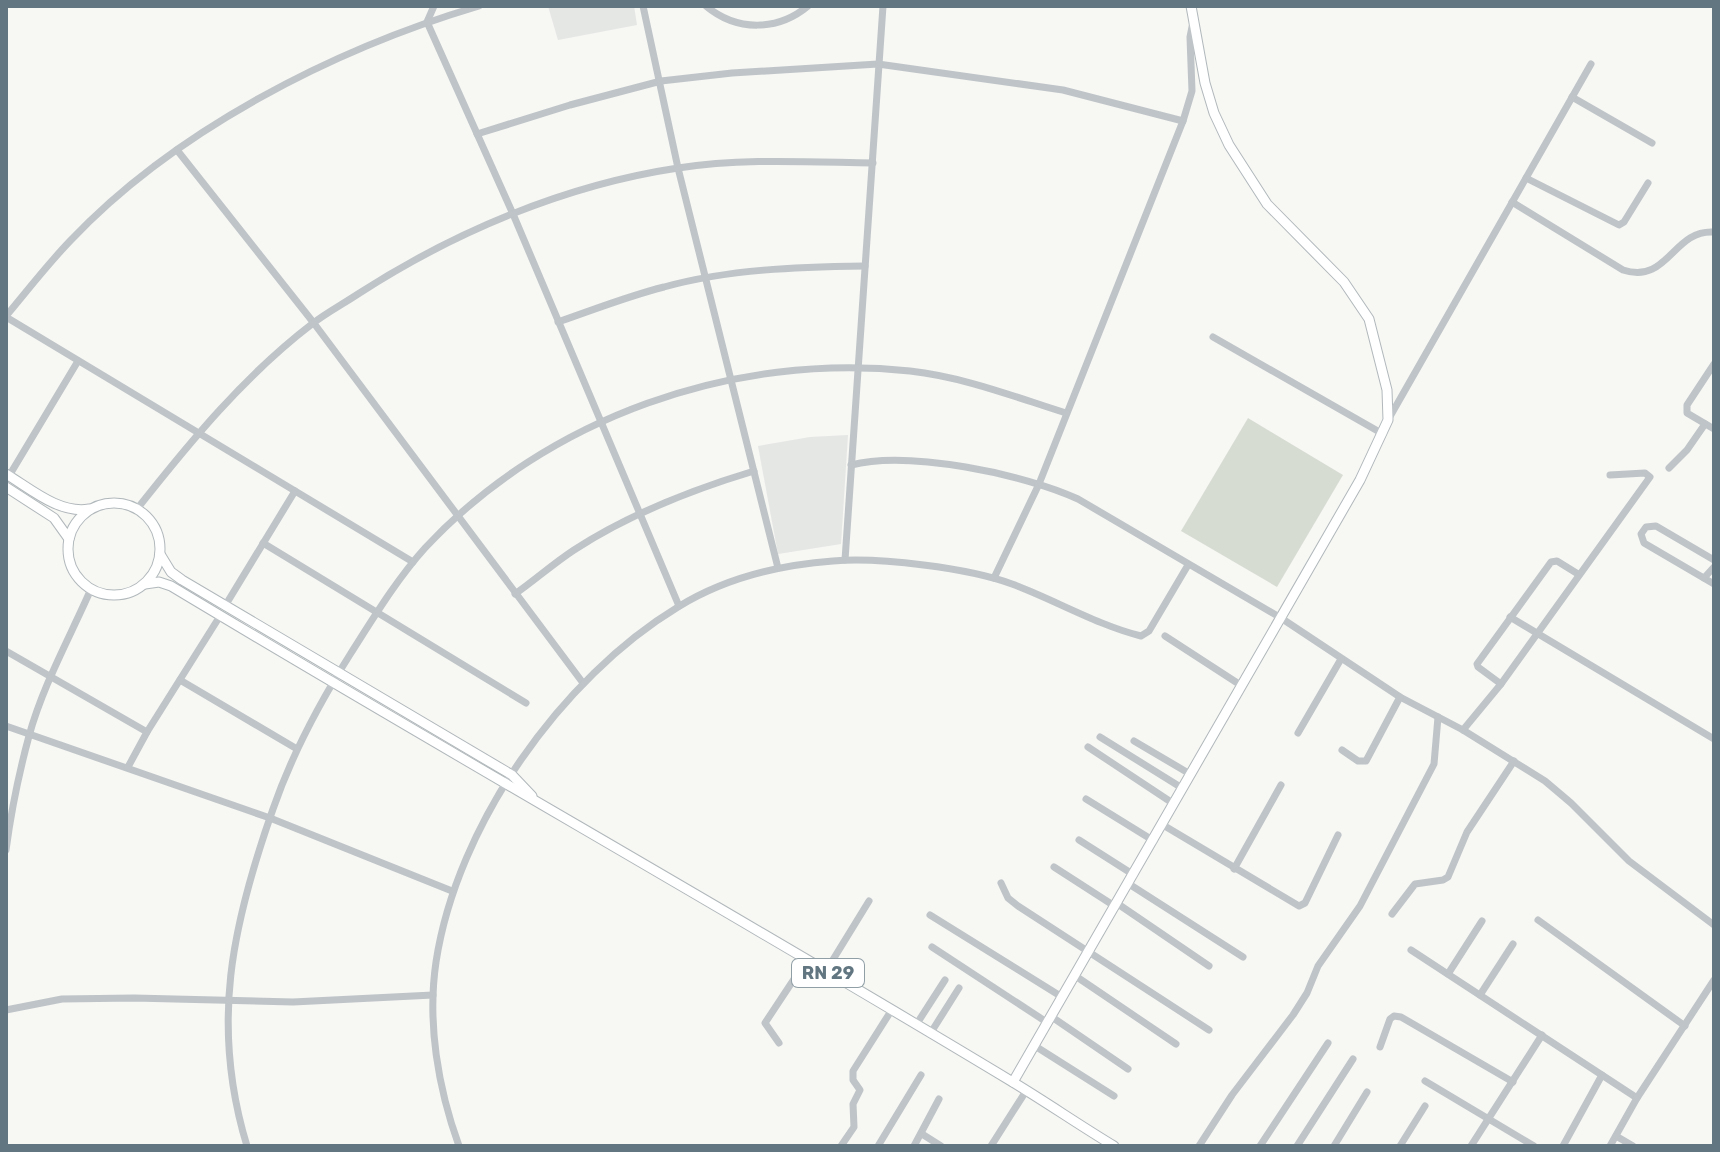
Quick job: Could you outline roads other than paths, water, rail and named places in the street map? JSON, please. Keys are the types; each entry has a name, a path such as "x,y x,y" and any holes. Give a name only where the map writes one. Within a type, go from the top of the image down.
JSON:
{"main road":[{"path":"1013,1082 1360,480 1388,420 1387,390 1369,319 1344,282 1267,204 1248,177 1214,113 1191,6"},
{"path":"7,475 65,508 93,508 115,503 137,509 157,531 160,554 157,567 145,584 116,595 91,589 73,571 68,552 69,539 76,523 93,508"},
{"path":"6,487 54,518 69,539"},
{"name":"RN 29","path":"160,554 171,572 223,611 333,684 826,971 1114,1146"},
{"name":"RN 29","path":"145,584 159,582 171,586 338,673 512,775 540,804"}],"street":[{"path":"434,6 427,22 513,214 679,606"},
{"path":"413,562 6,316 80,231 177,150 280,89 427,22 479,6"},
{"path":"643,6 678,168 778,568"},
{"path":"706,6 726,19 753,26 783,22 808,6"},
{"path":"845,560 883,6"},
{"path":"994,578 1039,484 1183,121 1192,91 1190,37 1193,22"},
{"path":"477,134 661,81 732,73 878,64 1063,90 1183,121"},
{"path":"1388,420 1591,64"},
{"path":"1572,97 1652,143"},
{"path":"177,150 313,322 583,683"},
{"path":"137,509 197,434 241,387 313,322 422,255 513,214 593,188 678,168 784,161 873,163"},
{"path":"1526,178 1619,225 1624,222 1648,183"},
{"path":"1512,202 1623,270 1637,275 1657,267 1696,233 1714,232"},
{"path":"558,322 664,287 706,278 792,267 865,266"},
{"path":"1213,337 1383,434"},
{"path":"7,475 78,361"},
{"path":"1714,364 1687,405 1687,413 1714,429"},
{"path":"247,1146 239,1121 228,1034 229,999 238,921 270,818 297,749 338,673 413,562 457,517 521,468 601,422 660,398 732,378 791,370 859,367 912,371 959,380 1066,413"},
{"path":"1669,468 1687,450 1705,424"},
{"path":"851,465 869,460 977,471 1039,484 1078,499 1281,618 1400,697 1514,761 1571,803 1629,861 1714,925"},
{"path":"515,594 573,551 640,513 754,471"},
{"path":"1463,730 1538,634 1650,477 1645,473 1610,475"},
{"path":"128,767 295,491"},
{"path":"1714,560 1656,526 1643,530 1641,539 1644,543 1714,584"},
{"path":"263,543 526,703"},
{"path":"459,1146 440,1079 433,995 436,961 452,891 473,844 512,775 583,683 636,636 679,606 747,576 778,568 845,560 890,563 994,578 1141,636 1147,633 1188,565"},
{"path":"1501,684 1477,664 1551,562 1557,561 1578,574"},
{"path":"1704,578 1714,567"},
{"path":"6,850 30,735 91,589"},
{"path":"1510,617 1714,739"},
{"path":"1165,636 1242,686"},
{"path":"6,651 147,732"},
{"path":"1298,733 1341,659"},
{"path":"180,680 297,749"},
{"path":"1342,750 1358,761 1366,761 1400,697"},
{"path":"1199,1146 1232,1095 1293,1015 1307,993 1318,966 1360,906 1434,764 1438,717"},
{"path":"6,726 270,818 452,891"},
{"path":"1100,737 1182,788"},
{"path":"1134,741 1190,774"},
{"path":"1088,747 1174,804"},
{"path":"1392,914 1415,884 1448,877 1467,832 1514,761"},
{"path":"1234,869 1281,785"},
{"path":"1086,799 1154,841"},
{"path":"1163,825 1299,906 1305,903 1338,835"},
{"path":"1079,840 1243,957"},
{"path":"1054,867 1209,966"},
{"path":"1001,883 1008,898 1018,906 1209,1030"},
{"path":"826,971 869,901"},
{"path":"930,915 1062,997"},
{"path":"1538,920 1685,1026"},
{"path":"1448,974 1482,921"},
{"path":"1480,995 1513,944"},
{"path":"932,947 1128,1069"},
{"path":"1411,950 1637,1098"},
{"path":"779,1043 765,1023 806,961"},
{"path":"1074,975 1176,1044"},
{"path":"916,1025 945,980"},
{"path":"1610,1146 1637,1098 1714,980"},
{"path":"930,1034 959,988"},
{"path":"6,1010 62,999 293,1002 433,995"},
{"path":"841,1146 856,1121 853,1104 860,1090 853,1080 853,1071 891,1011"},
{"path":"1380,1047 1390,1019 1401,1017 1513,1082"},
{"path":"1471,1146 1542,1035"},
{"path":"1260,1146 1328,1043"},
{"path":"1035,1046 1114,1096"},
{"path":"1297,1146 1353,1059"},
{"path":"878,1146 921,1075"},
{"path":"1563,1146 1602,1075"},
{"path":"1425,1081 1534,1146"},
{"path":"991,1146 1026,1091"},
{"path":"1334,1146 1367,1092"},
{"path":"914,1146 939,1099"},
{"path":"1400,1146 1425,1106"},
{"path":"922,1134 941,1146"},
{"path":"1616,1136 1633,1146"}]}
